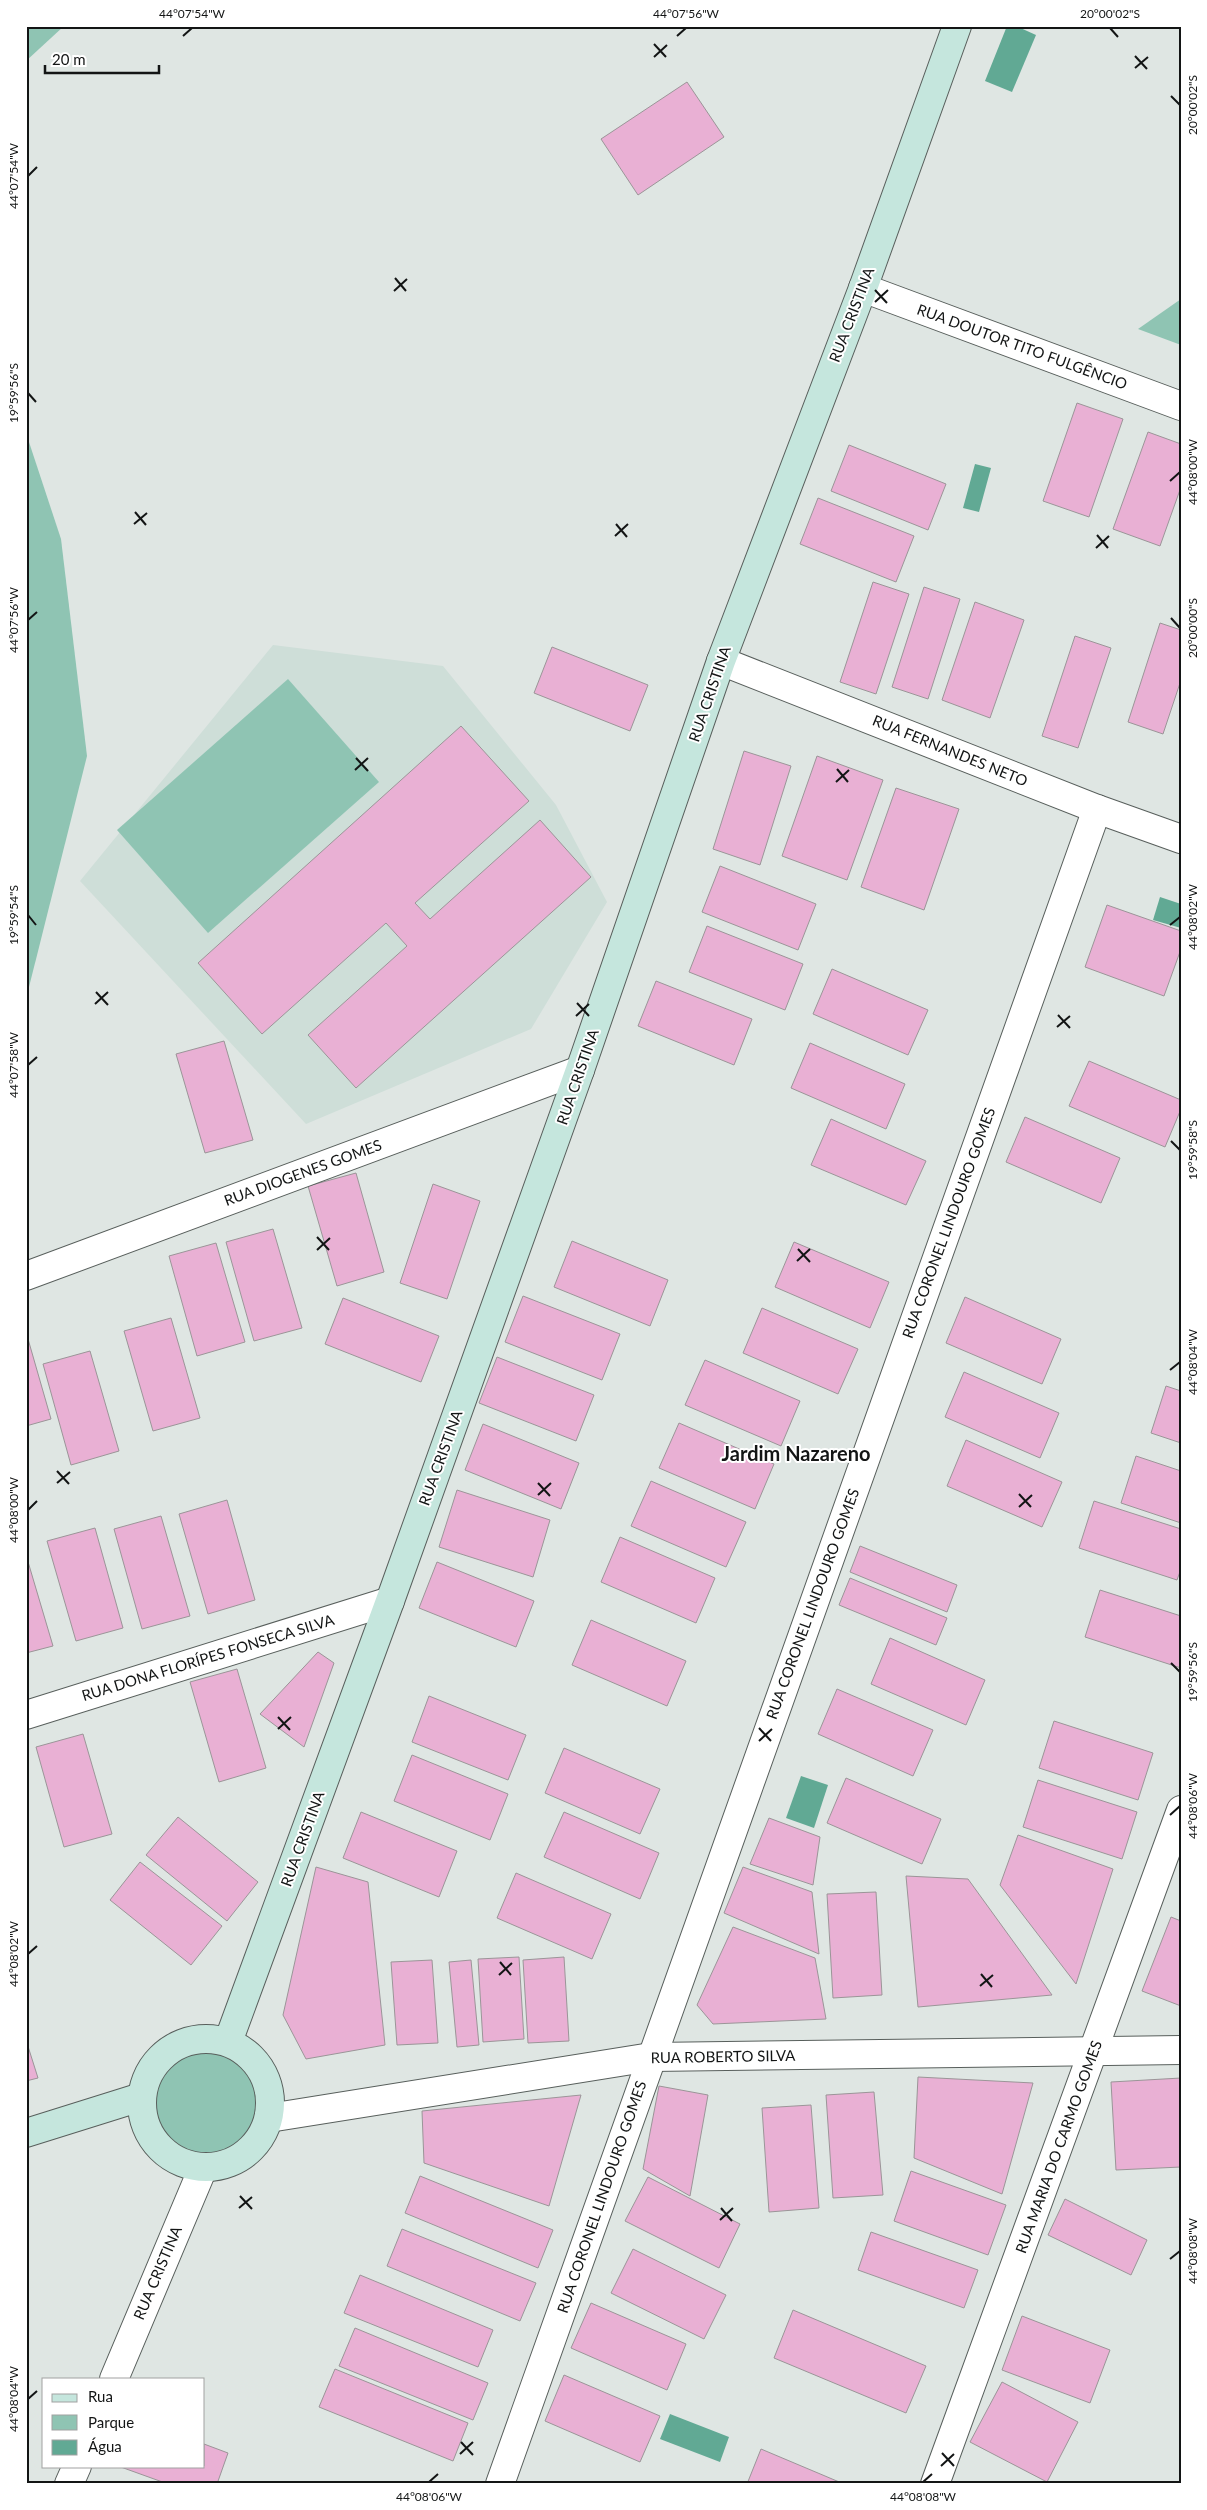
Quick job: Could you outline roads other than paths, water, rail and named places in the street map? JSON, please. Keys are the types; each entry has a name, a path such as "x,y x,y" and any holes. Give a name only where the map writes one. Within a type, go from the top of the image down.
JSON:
{"main road":[{"name":"RUA CRISTINA","path":"228,2042 390,1601 580,1070 721,660 862,288 957,26"},
{"path":"204,2038 228,2042 248,2054 263,2072 270,2095 269,2118 260,2138 245,2155 225,2165 203,2168 186,2165 170,2158 157,2146 147,2131 142,2114 141,2097 148,2074 162,2055 182,2043 204,2038"},
{"path":"26,2133 141,2097"}],"street":[{"name":"RUA DOUTOR TITO FULGÊNCIO","path":"862,288 1181,406"},
{"name":"RUA FERNANDES NETO","path":"721,660 1097,809 1181,839"},
{"name":"RUA CORONEL LINDOURO GOMES","path":"500,2484 1097,809"},
{"name":"RUA DIOGENES GOMES","path":"26,1276 580,1070"},
{"name":"RUA DONA FLORÍPES FONSECA SILVA","path":"26,1715 390,1601"},
{"name":"RUA MARIA DO CARMO GOMES","path":"935,2484 1095,2051 1181,1810"},
{"name":"RUA ROBERTO SILVA","path":"269,2118 651,2057 1181,2050"},
{"name":"RUA CRISTINA","path":"114,2378 203,2168"},
{"path":"69,2484 76,2468"}],"water":[{"path":"1007,26 1016,26 1036,35 1012,92 985,81"},
{"path":"975,464 991,468 979,512 963,508"},
{"path":"1160,897 1181,904 1181,928 1153,920"},
{"path":"801,1776 828,1785 814,1828 786,1818"},
{"path":"670,2414 729,2437 720,2462 660,2439"}],"district":[{"name":"Jardim Nazareno","path":"796,1454"}]}
